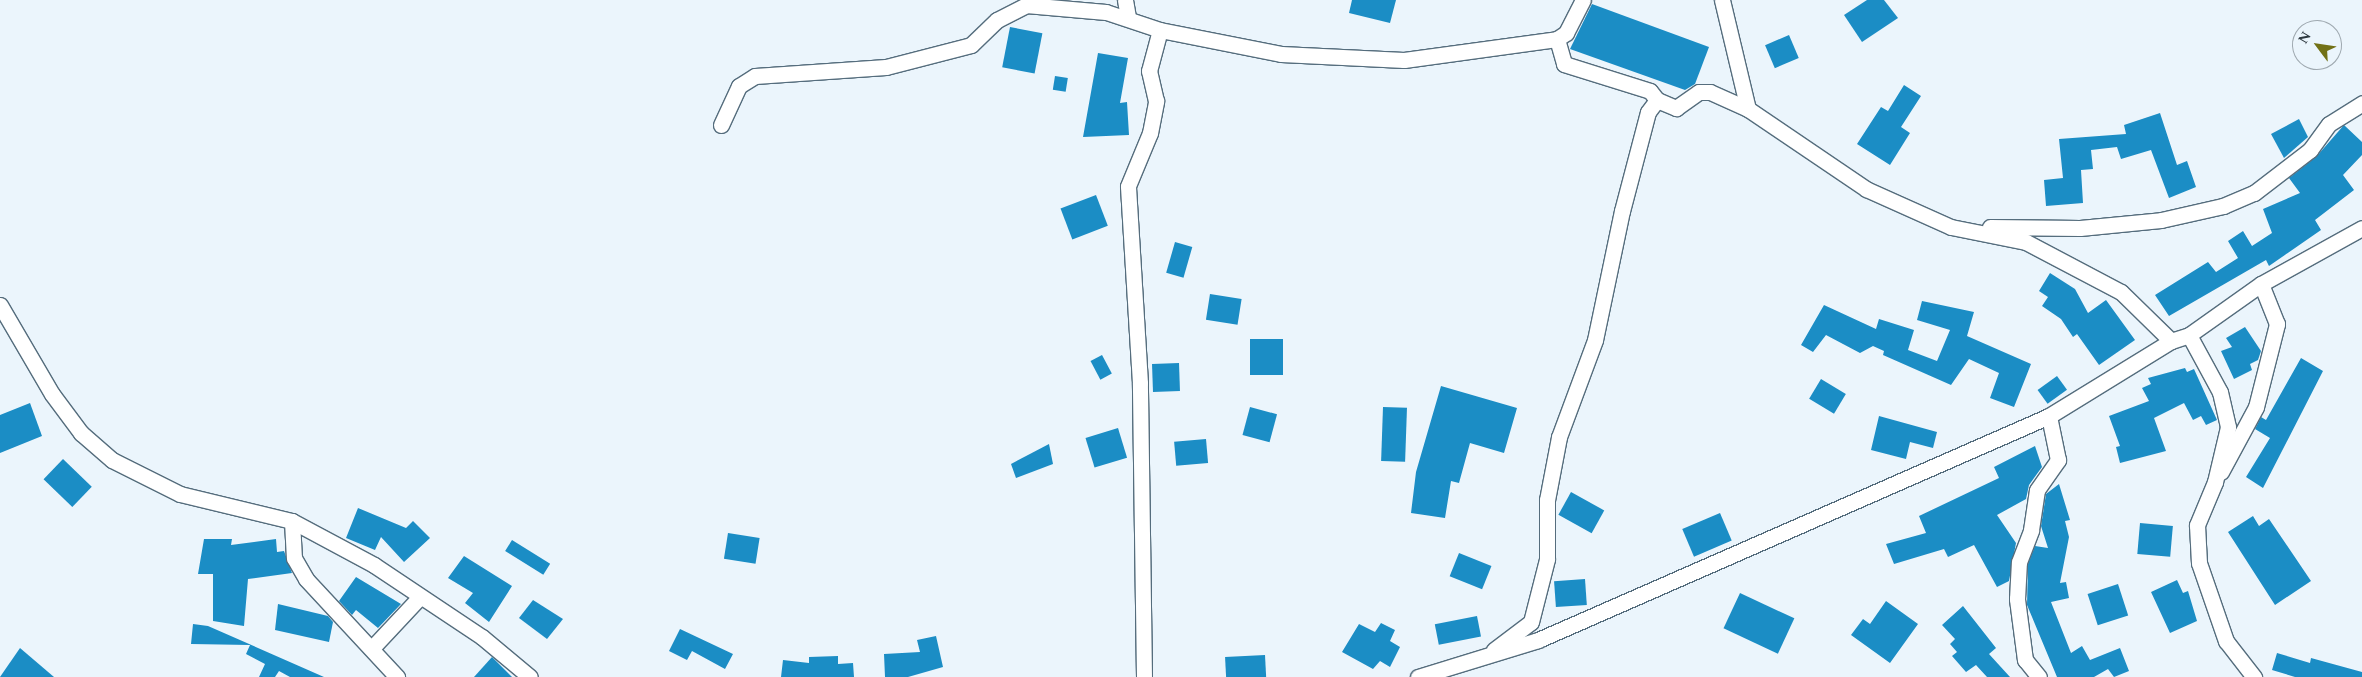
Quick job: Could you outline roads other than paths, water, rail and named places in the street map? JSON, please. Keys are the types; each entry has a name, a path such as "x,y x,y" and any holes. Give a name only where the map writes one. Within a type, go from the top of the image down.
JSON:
{"street":[{"path":"1124,0 1128,17"},
{"path":"721,125 739,86 755,76 886,67 971,45 997,20 1026,5 1128,17 1160,30 1282,54 1404,60 1557,39 1569,28 1584,0"},
{"path":"1722,0 1748,109"},
{"path":"1144,677 1140,383 1128,186 1150,133 1156,101 1149,71 1160,30"},
{"path":"1557,39 1564,64 1650,91 1657,100 1676,108 1699,92 1710,92 1748,109 1866,190 1951,227 2026,242 2121,292 2171,341"},
{"path":"1484,657 1531,622 1547,559 1547,500 1559,437 1595,340 1622,211 1648,112 1657,100"},
{"path":"1951,227 2080,228 2161,220 2223,206 2254,193 2310,150 2329,124 2362,103"},
{"path":"1418,677 1538,640 2049,416 2171,341 2189,334 2261,284 2362,228"},
{"path":"2215,482 2244,436 2266,378 2277,324 2261,284"},
{"path":"0,305 52,394 81,433 112,460 180,494 292,521 374,565 419,598 482,637 530,677"},
{"path":"2189,334 2220,392 2228,427 2215,482 2197,526 2199,563 2226,641 2254,677"},
{"path":"2039,677 2025,660 2017,599 2019,562 2031,530 2037,490 2058,460 2049,416"},
{"path":"292,521 294,558 306,579 397,677"},
{"path":"372,648 419,598"}]}
